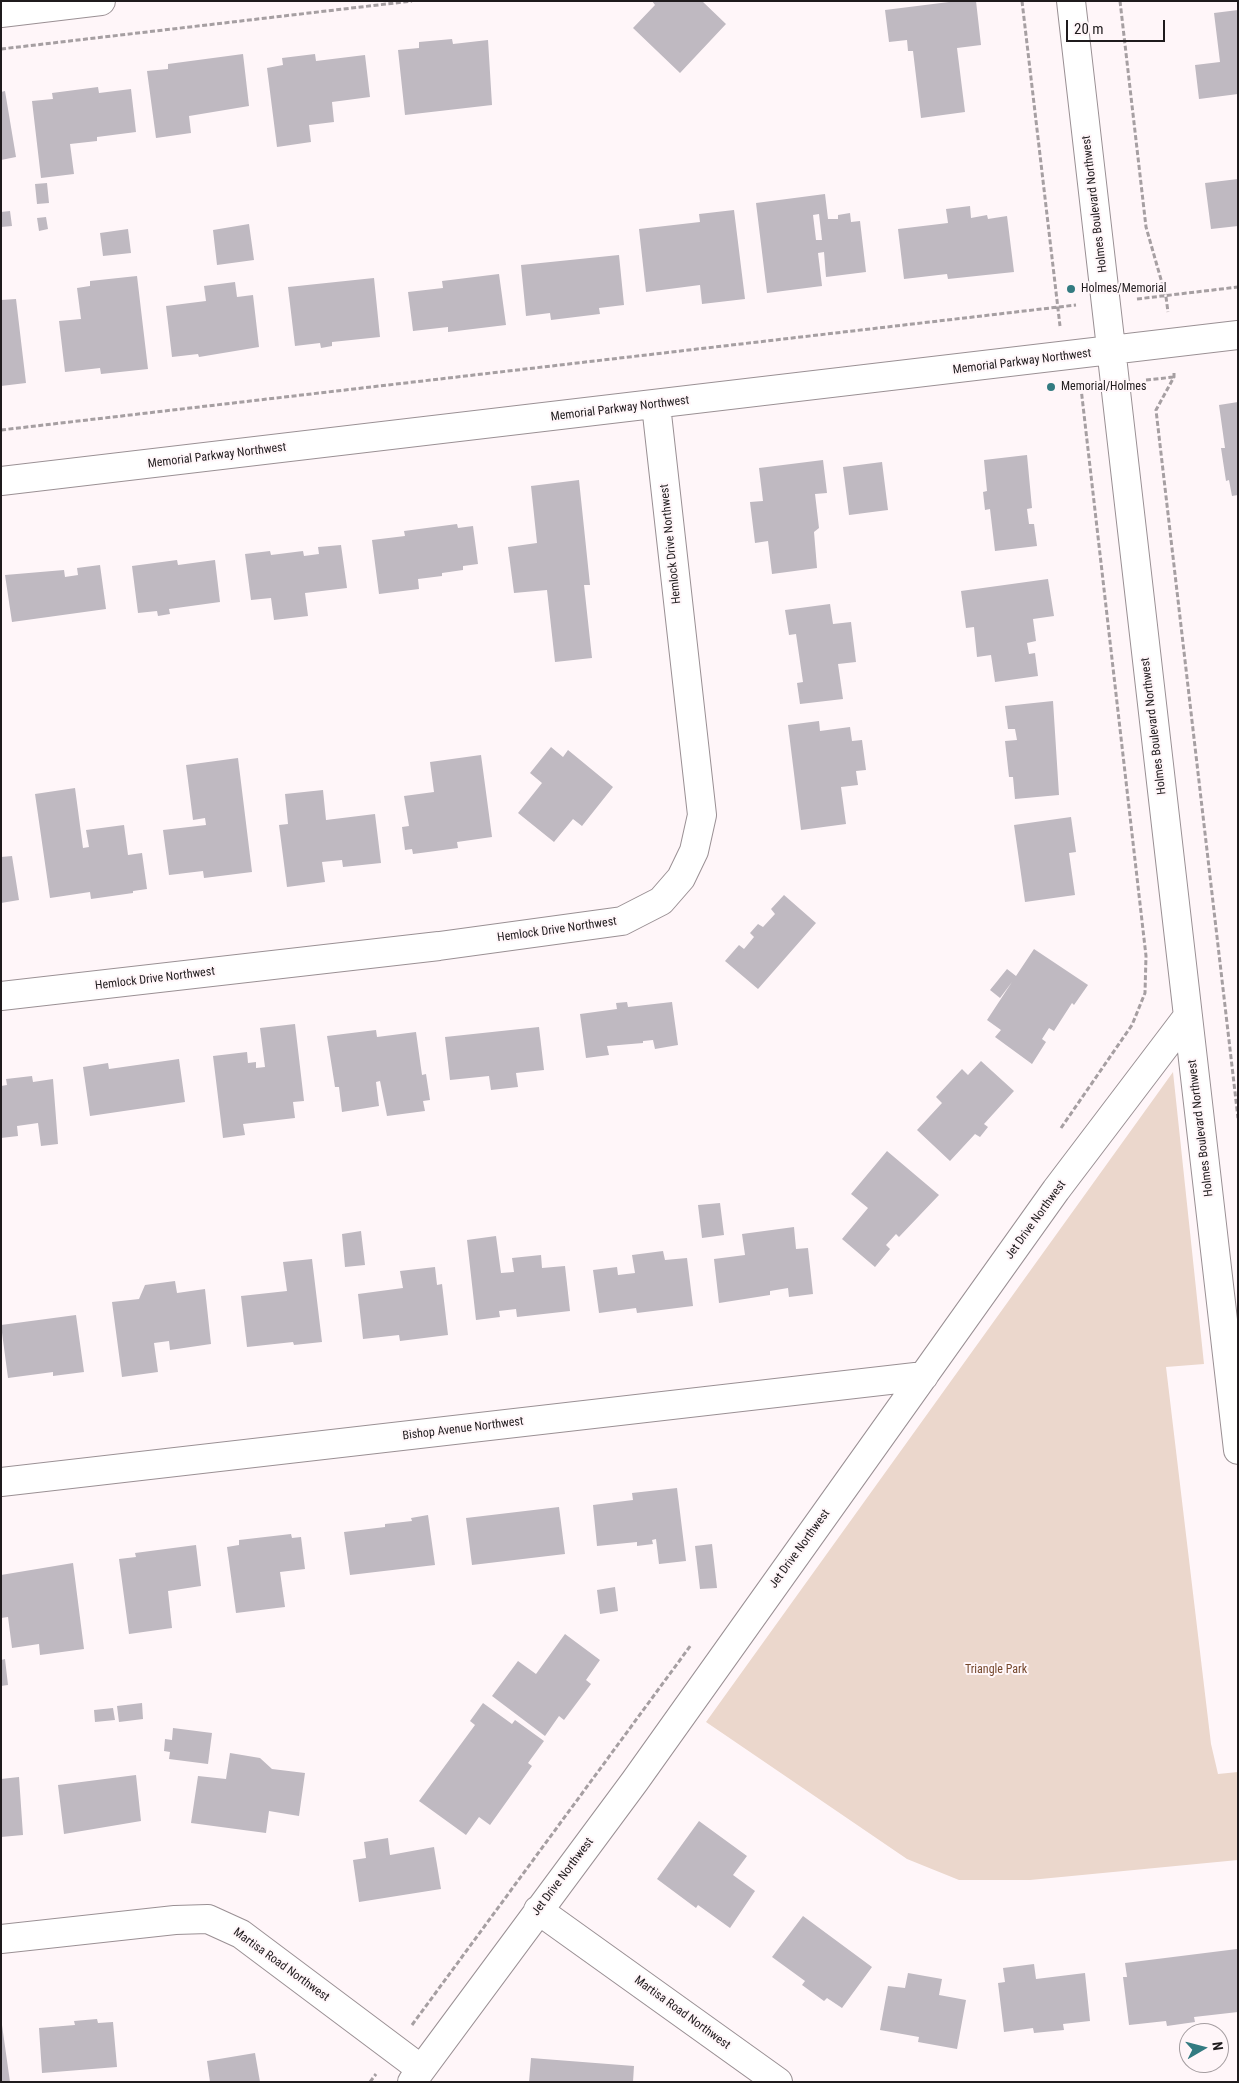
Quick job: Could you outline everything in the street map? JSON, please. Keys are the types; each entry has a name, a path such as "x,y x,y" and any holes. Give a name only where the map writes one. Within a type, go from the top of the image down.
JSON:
{"street":[{"path":"1,13 101,1"},
{"name":"Holmes Boulevard Northwest","path":"1071,1 1238,1450"},
{"name":"Memorial Parkway Northwest","path":"1,482 1238,335"},
{"name":"Hemlock Drive Northwest","path":"1,996 439,946 622,921 661,901 681,878 694,850 702,816 656,405"},
{"name":"Jet Drive Northwest","path":"416,2075 635,1781 1056,1190 1188,1016"},
{"name":"Bishop Avenue Northwest","path":"1,1482 924,1376"},
{"name":"Martisa Road Northwest","path":"538,1910 778,2082"},
{"name":"Martisa Road Northwest","path":"1,1939 175,1920 208,1919 241,1934 394,2049 416,2075"}],"path":[{"path":"1,49 412,1"},
{"path":"1022,1 1067,389 1081,388 1146,956 1145,993 1132,1025 1060,1130"},
{"path":"1120,1 1146,228 1166,297 1171,344 1174,377 1156,410 1238,1118"},
{"path":"1,430 1106,301 1166,297 1238,287"},
{"path":"370,2082 693,1642"}],"green space":[{"name":"Triangle Park","path":"1173,1072 1204,1364 1166,1367 1211,1744 1218,1774 1238,1772 1238,1860 1030,1880 959,1880 907,1859 706,1722"}],"building":[{"path":"652,1 702,1 726,24 680,73 633,28 655,5"},
{"path":"957,1 976,1 981,45 957,48 965,112 921,118 913,51 908,51 907,40 889,42 885,10"},
{"path":"1238,10 1238,94 1199,99 1195,65 1220,62 1214,13"},
{"path":"452,39 453,44 488,40 492,105 405,115 398,50 419,48 419,42"},
{"path":"243,54 249,106 189,116 191,133 156,138 147,71 168,69 168,64"},
{"path":"315,54 316,61 365,55 370,97 332,102 334,122 309,125 311,142 277,147 267,68 283,65 282,58"},
{"path":"98,87 99,93 131,89 136,132 97,137 97,141 70,144 74,174 41,178 32,101 53,99 52,93"},
{"path":"5,91 16,157 1,160 1,92"},
{"path":"1238,179 1238,226 1211,229 1205,183"},
{"path":"47,183 49,203 37,204 35,184"},
{"path":"825,194 828,219 838,219 838,215 850,213 851,222 860,221 866,272 826,277 824,252 818,253 822,286 767,293 756,203","holes":["819,214 822,240 816,240 813,215"]},
{"path":"970,206 971,218 987,215 988,219 1007,216 1014,272 948,279 947,274 904,279 898,229 948,223 946,209"},
{"path":"734,210 745,299 702,304 700,285 646,292 639,229 700,222 699,214"},
{"path":"10,211 12,226 1,227 1,212"},
{"path":"46,217 48,229 39,231 37,218"},
{"path":"249,224 254,260 217,265 213,230"},
{"path":"128,229 131,253 103,256 100,233"},
{"path":"619,255 624,305 599,308 600,314 551,320 550,313 526,316 521,265"},
{"path":"499,274 506,325 448,332 448,327 413,331 408,292 443,288 442,281"},
{"path":"137,276 148,369 101,374 100,368 65,372 59,321 81,319 77,288 90,286 90,281"},
{"path":"374,278 380,337 332,342 332,346 321,348 320,343 295,346 288,287"},
{"path":"235,282 237,297 253,295 259,347 199,357 198,354 172,357 166,306 206,301 204,286"},
{"path":"16,299 26,383 1,386 1,300"},
{"path":"1238,402 1238,495 1232,496 1229,480 1226,481 1221,448 1225,448 1219,405"},
{"path":"1027,455 1032,508 1027,509 1029,524 1034,524 1037,546 995,551 990,509 985,510 983,492 987,491 984,460"},
{"path":"823,460 827,493 815,494 819,528 814,532 817,568 772,574 768,541 755,543 750,502 763,501 759,468"},
{"path":"882,462 888,510 849,515 843,467"},
{"path":"579,480 590,585 584,585 592,658 555,662 547,590 514,593 508,547 537,543 531,486"},
{"path":"457,524 458,528 473,526 478,564 463,566 463,570 442,573 442,576 418,579 419,589 379,594 372,540 405,536 404,531"},
{"path":"341,545 347,588 305,593 308,616 274,620 271,598 251,600 245,554 270,551 271,555 303,551 304,556 319,554 318,547"},
{"path":"177,560 178,565 215,560 220,602 169,609 170,614 158,616 157,611 138,613 132,566"},
{"path":"100,565 106,609 12,622 5,575 64,570 65,577 78,575 77,568"},
{"path":"1048,579 1054,616 1033,619 1036,641 1027,643 1029,654 1035,653 1038,676 995,682 991,655 977,657 974,627 966,628 961,591"},
{"path":"830,604 833,624 851,622 856,662 838,664 843,699 800,704 797,683 803,682 796,634 789,635 785,610"},
{"path":"1053,701 1059,795 1015,799 1013,777 1009,777 1005,741 1017,740 1015,729 1008,729 1005,706"},
{"path":"819,721 820,731 850,727 852,741 862,740 866,770 856,771 858,785 841,787 846,824 801,830 788,725"},
{"path":"551,747 563,757 568,750 613,787 582,826 573,819 554,842 518,813 542,783 530,773"},
{"path":"481,755 492,837 457,842 458,848 413,854 412,849 405,850 402,827 409,826 404,796 434,792 430,762"},
{"path":"238,758 252,872 204,878 203,871 169,875 163,830 206,825 205,818 193,820 186,765"},
{"path":"75,788 83,848 89,847 86,830 124,825 128,855 142,853 147,889 91,899 90,892 50,898 35,794"},
{"path":"323,790 326,820 375,814 381,863 343,867 342,860 322,862 325,882 287,887 279,825 288,824 285,794"},
{"path":"1071,817 1076,852 1069,853 1075,895 1025,902 1014,825"},
{"path":"12,856 19,900 1,903 1,857"},
{"path":"784,895 816,923 758,989 725,961 739,945 744,949 754,937 750,933 758,924 763,927 775,914 771,909"},
{"path":"1034,949 1088,985 1074,1005 1072,1003 1054,1031 1049,1028 1042,1039 1046,1042 1032,1064 995,1037 1001,1030 987,1020 1012,982 1000,998 990,990 1007,969 1016,976"},
{"path":"627,1002 628,1007 672,1002 678,1045 655,1049 653,1040 643,1041 643,1043 607,1046 609,1055 586,1058 580,1014 617,1009 616,1003"},
{"path":"295,1024 304,1101 293,1102 295,1118 243,1124 245,1135 223,1138 213,1056 247,1052 248,1063 256,1062 256,1068 265,1067 260,1028"},
{"path":"539,1027 544,1070 516,1073 518,1087 491,1090 489,1076 450,1080 445,1037"},
{"path":"376,1030 377,1037 416,1032 422,1075 426,1074 430,1100 423,1101 425,1111 387,1116 380,1081 376,1082 379,1106 342,1112 339,1087 335,1087 327,1036"},
{"path":"179,1059 185,1102 90,1116 83,1067 108,1063 109,1069"},
{"path":"981,1061 1014,1091 984,1124 988,1127 980,1137 975,1134 950,1161 917,1130 942,1103 936,1097 962,1069 968,1075"},
{"path":"32,1076 33,1082 53,1079 58,1144 41,1146 38,1123 17,1126 18,1136 1,1138 1,1086 7,1085 6,1079"},
{"path":"887,1151 939,1195 899,1237 896,1234 886,1245 890,1249 875,1267 842,1239 868,1208 851,1194"},
{"path":"720,1203 724,1235 702,1238 698,1205"},
{"path":"794,1227 796,1249 808,1248 813,1294 789,1297 788,1288 770,1291 770,1295 719,1303 714,1259 745,1255 742,1234"},
{"path":"361,1231 365,1265 345,1267 342,1234"},
{"path":"496,1236 501,1273 514,1272 512,1258 541,1255 542,1268 565,1266 570,1311 517,1317 516,1309 499,1311 500,1317 476,1320 467,1240"},
{"path":"663,1251 665,1260 687,1258 693,1306 637,1313 636,1308 599,1313 593,1270 617,1267 618,1275 635,1273 632,1255"},
{"path":"312,1259 322,1342 294,1345 293,1342 247,1347 241,1296 287,1291 283,1262"},
{"path":"435,1267 437,1285 442,1284 448,1335 400,1341 399,1335 363,1339 358,1294 403,1288 400,1271"},
{"path":"175,1281 177,1293 205,1289 211,1344 170,1350 169,1341 154,1343 158,1372 122,1377 112,1302 139,1299 145,1285"},
{"path":"76,1315 84,1372 53,1376 53,1372 8,1378 1,1325"},
{"path":"677,1488 686,1561 659,1564 656,1539 652,1540 653,1544 637,1546 637,1542 597,1546 593,1505 633,1500 632,1493"},
{"path":"559,1507 565,1554 472,1565 466,1518"},
{"path":"428,1515 435,1565 350,1575 344,1532 385,1527 385,1524 412,1521 411,1518"},
{"path":"291,1534 292,1538 301,1537 305,1569 280,1572 285,1607 236,1613 227,1547 239,1545 239,1540"},
{"path":"712,1544 717,1588 700,1589 695,1546"},
{"path":"196,1545 201,1586 168,1591 172,1628 129,1634 119,1559 136,1557 135,1553"},
{"path":"73,1563 84,1649 40,1655 39,1644 12,1648 8,1617 1,1618 1,1575"},
{"path":"615,1587 618,1611 600,1614 597,1590"},
{"path":"565,1634 600,1660 586,1680 591,1684 564,1720 559,1716 545,1736 492,1696 518,1661 536,1674"},
{"path":"5,1659 8,1685 1,1686 1,1660"},
{"path":"142,1703 143,1719 119,1722 117,1706"},
{"path":"483,1703 512,1724 515,1720 544,1741 528,1763 532,1766 490,1825 479,1817 466,1835 419,1801 475,1725 470,1721"},
{"path":"113,1708 115,1720 95,1722 94,1710"},
{"path":"173,1728 212,1733 208,1764 169,1759 170,1752 164,1751 165,1739 172,1740"},
{"path":"230,1753 260,1758 272,1769 305,1773 299,1816 269,1811 266,1833 191,1823 198,1776 226,1779"},
{"path":"136,1775 141,1821 64,1834 58,1785"},
{"path":"19,1777 23,1835 1,1837 1,1779"},
{"path":"699,1821 747,1856 733,1875 755,1891 730,1928 698,1905 696,1908 657,1879"},
{"path":"388,1838 390,1855 434,1847 441,1889 359,1902 353,1860 366,1858 364,1842"},
{"path":"803,1916 872,1967 842,2008 827,1998 824,2001 802,1985 805,1981 772,1957"},
{"path":"1237,1949 1238,2012 1194,2017 1195,2022 1167,2026 1166,2021 1129,2025 1123,1977 1127,1977 1125,1963"},
{"path":"1034,1964 1036,1979 1085,1973 1090,2021 1063,2024 1064,2030 1034,2033 1033,2028 1004,2032 998,1983 1005,1982 1003,1968"},
{"path":"908,1973 942,1979 939,1995 966,2000 957,2049 918,2042 919,2037 880,2030 888,1986 905,1988"},
{"path":"97,2019 98,2023 113,2022 117,2067 42,2073 39,2028 75,2025 74,2021"},
{"path":"2,2025 10,2082 1,2082"},
{"path":"255,2053 260,2082 210,2082 207,2061"},
{"path":"531,2058 634,2066 633,2082 529,2082"}],"place":[{"name":"Holmes/Memorial","path":"1071,289"},
{"name":"Memorial/Holmes","path":"1051,387"}]}
